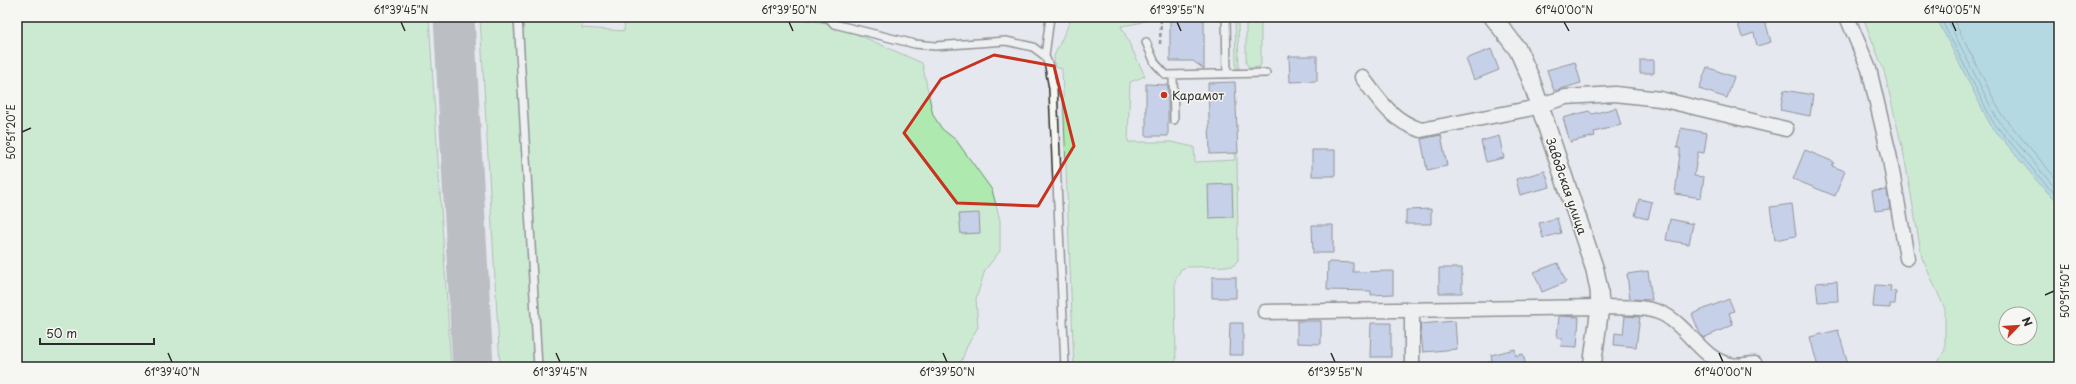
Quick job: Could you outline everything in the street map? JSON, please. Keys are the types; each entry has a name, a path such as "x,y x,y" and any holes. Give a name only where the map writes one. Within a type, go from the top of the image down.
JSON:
{"street":[{"name":"Заводская улица","path":"1493,17 1518,50 1539,105 1595,270 1600,307 1592,367"},
{"path":"1847,17 1869,69 1889,154 1907,258"},
{"path":"1362,77 1388,111 1406,125 1421,130 1498,115 1566,97 1615,94 1660,99 1786,130"},
{"path":"1265,312 1600,307 1649,309 1674,322 1722,363 1732,366 1755,364"},
{"path":"1412,310 1412,367"}],"lane":[{"path":"518,17 538,367"},
{"path":"823,17 829,18 834,24 914,44 935,46 1006,42 1033,47 1045,56"},
{"path":"1050,17 1045,56 1049,66 1053,88 1065,367"},
{"path":"1226,17 1227,74"},
{"path":"1146,42 1155,63 1166,75 1266,73"},
{"path":"1173,75 1174,120"}],"highlighted area":[{"path":"994,55 1054,66 1074,146 1038,206 957,203 904,133 941,79"}],"green space":[{"path":"17,17 429,17 451,367 17,367"},
{"path":"480,17 582,17 582,28 624,31 625,17 783,17 834,24 922,63 933,115 942,129 956,140 992,190 1000,220 1000,251 985,270 976,299 978,327 967,346 962,360 951,367 941,367 932,362 917,367 500,367"},
{"path":"1072,17 1155,17 1139,23 1121,26 1145,76 1130,82 1128,142 1171,142 1194,147 1195,162 1235,160 1234,153 1237,153 1238,260 1233,266 1187,267 1181,269 1175,281 1176,367 1074,367 1062,69 1055,67 1054,56"},
{"path":"1235,17 1238,17 1239,70 1236,67"},
{"path":"1246,17 1261,17 1260,67 1249,68 1246,63"},
{"path":"1863,17 1936,17 1990,124 2044,189 2059,202 2059,367 1934,367 1945,350 1945,309 1922,258 1904,155 1884,71"}],"water":[{"path":"1936,17 2059,17 2059,202 2044,189 1990,124"}],"building":[{"path":"1170,17 1201,17 1201,20 1204,20 1204,69 1193,61 1170,61"},
{"path":"1751,17 1764,17 1771,42 1757,46 1754,33 1742,37 1737,21"},
{"path":"1491,49 1499,70 1474,80 1466,59"},
{"path":"1289,56 1317,56 1317,81 1290,82"},
{"path":"1640,60 1654,60 1654,73 1640,73"},
{"path":"1575,62 1581,83 1554,91 1547,70"},
{"path":"1707,67 1734,77 1727,98 1699,89"},
{"path":"1235,82 1238,153 1210,154 1208,83"},
{"path":"1146,84 1168,85 1168,136 1146,136"},
{"path":"1784,90 1813,95 1810,116 1780,110"},
{"path":"1616,108 1621,125 1594,132 1595,136 1570,142 1563,118 1589,111 1592,114"},
{"path":"1681,128 1707,133 1704,153 1698,152 1694,176 1704,177 1701,198 1675,194 1680,153 1680,148 1677,148"},
{"path":"1441,135 1447,166 1427,170 1421,139"},
{"path":"1499,136 1504,158 1486,162 1481,141"},
{"path":"1312,150 1335,150 1335,176 1312,176"},
{"path":"1805,150 1834,162 1832,166 1845,171 1835,196 1793,179"},
{"path":"1545,171 1550,187 1520,195 1516,179"},
{"path":"1232,184 1233,217 1209,218 1208,185"},
{"path":"1887,190 1890,209 1875,211 1872,191"},
{"path":"1639,199 1652,202 1648,219 1635,216"},
{"path":"1792,204 1796,236 1775,240 1770,207"},
{"path":"1431,209 1431,224 1406,224 1406,210"},
{"path":"979,213 980,233 961,234 959,214"},
{"path":"1557,218 1561,233 1543,238 1539,223"},
{"path":"1670,219 1693,224 1689,244 1666,240"},
{"path":"1312,225 1333,225 1333,253 1313,253"},
{"path":"1328,262 1353,263 1353,272 1393,271 1393,294 1371,295 1371,291 1327,290"},
{"path":"1558,263 1566,282 1542,292 1534,272"},
{"path":"1439,268 1462,268 1462,293 1439,293"},
{"path":"1648,271 1652,300 1630,299 1627,274"},
{"path":"1212,277 1236,277 1236,298 1212,298"},
{"path":"1837,281 1838,301 1818,302 1816,283"},
{"path":"1875,285 1891,286 1890,291 1896,292 1895,304 1890,304 1890,308 1873,307"},
{"path":"1729,299 1734,311 1729,313 1733,325 1703,338 1692,314"},
{"path":"1559,316 1579,317 1577,347 1561,346 1562,338 1557,337"},
{"path":"1625,316 1640,317 1636,347 1614,345 1615,333 1623,334"},
{"path":"1297,321 1321,321 1321,344 1297,343"},
{"path":"1455,321 1457,349 1423,352 1420,324"},
{"path":"1230,323 1243,323 1243,355 1229,355"},
{"path":"1371,323 1391,323 1391,357 1370,357"},
{"path":"1838,330 1849,367 1818,367 1810,337"},
{"path":"1515,349 1516,356 1523,354 1526,367 1489,367 1489,362 1492,361 1491,355"}],"taxiway":[{"path":"454,17 473,367"}],"place":[{"name":"Карамот","path":"1164,95"}]}
